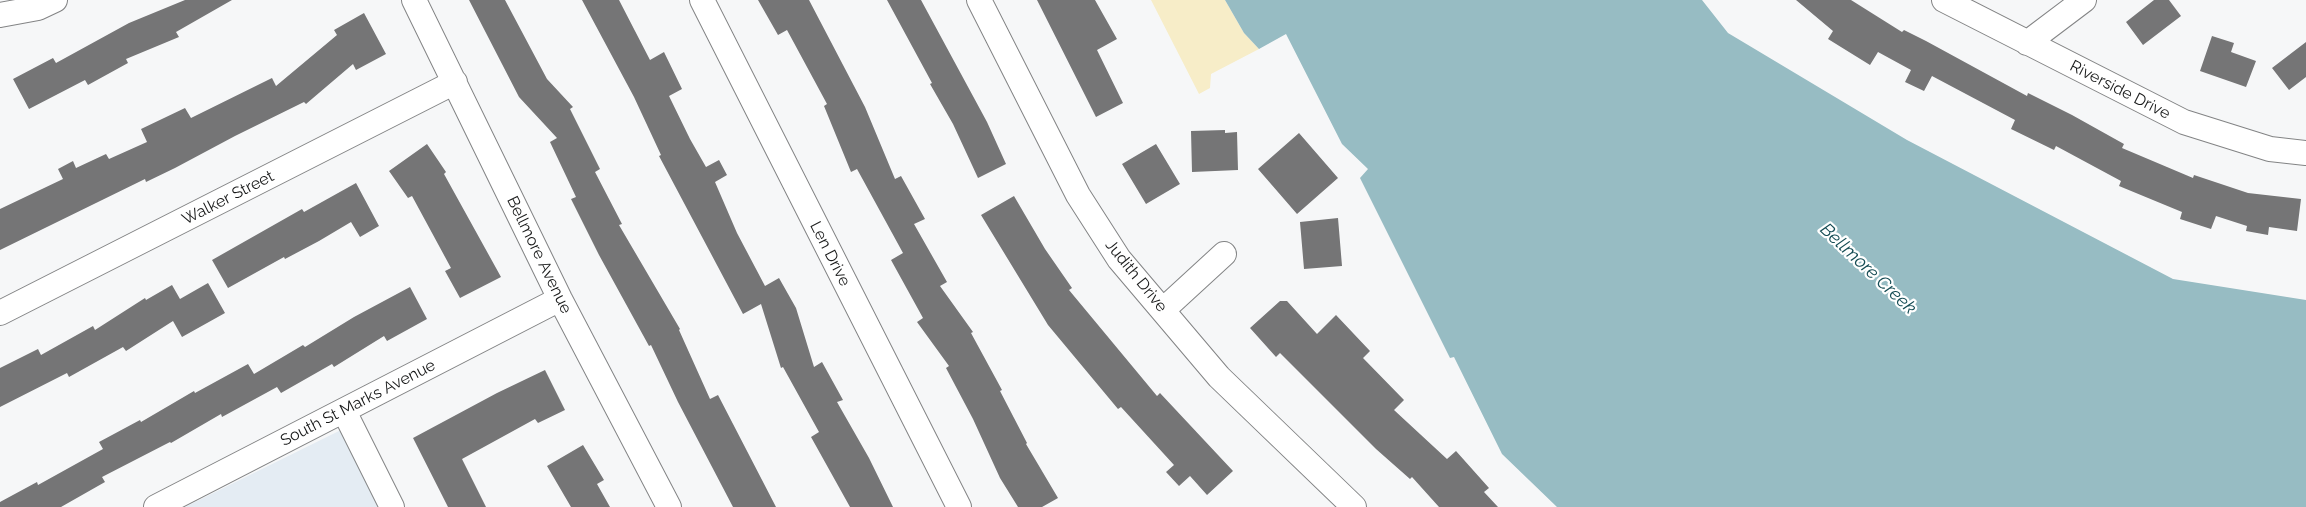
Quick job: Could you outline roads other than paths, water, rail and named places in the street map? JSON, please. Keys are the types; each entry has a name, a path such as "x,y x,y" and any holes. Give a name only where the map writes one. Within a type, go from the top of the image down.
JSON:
{"street":[{"path":"0,15 38,8 55,0"},
{"name":"Bellmore Avenue","path":"414,0 560,299 669,507"},
{"name":"Len Drive","path":"702,0 959,507"},
{"name":"Judith Drive","path":"979,0 1078,195 1119,259 1220,377 1354,507"},
{"name":"Riverside Drive","path":"1944,0 2184,122 2270,150 2303,150"},
{"path":"2027,43 2084,0"},
{"name":"Walker Street","path":"0,313 455,82"},
{"path":"1163,310 1224,254"},
{"name":"South St Marks Avenue","path":"156,507 560,299"},
{"path":"344,411 392,507"}],"water":[{"name":"Bellmore Creek","path":"1225,0 1702,0 1728,33 1907,140 2173,279 2306,300 2306,507 1557,507 1502,454 1454,357 1450,358 1360,178 1368,169 1342,144 1286,34 1259,49 1244,33"}]}
